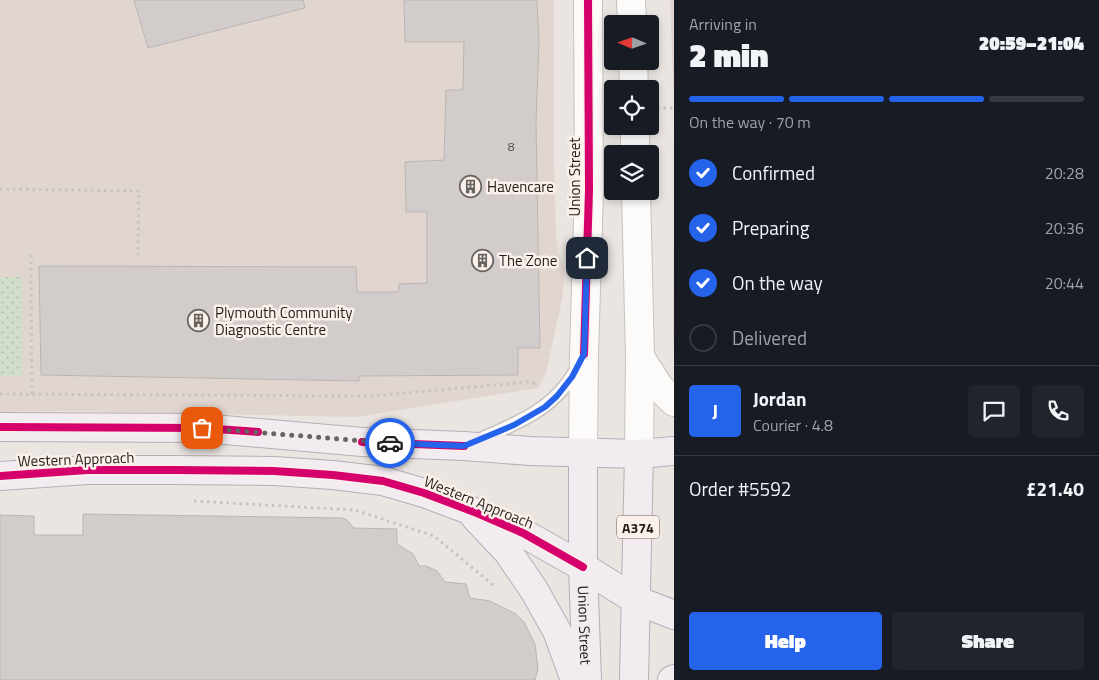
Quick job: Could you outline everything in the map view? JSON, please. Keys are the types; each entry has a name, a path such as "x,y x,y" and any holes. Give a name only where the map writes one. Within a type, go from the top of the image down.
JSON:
{"main road":[{"name":"Western Approach","path":"0,426 202,428 362,442 583,453 639,454 674,451"},
{"name":"Union Street","path":"583,453 583,567 587,680"},
{"name":"A374","path":"634,680 639,454"},
{"name":"Western Approach","path":"0,476 87,470 274,471 382,481 424,492 469,509 523,533 636,600 674,615"},
{"path":"469,509 508,552 534,590 558,631 575,680"}],"street":[{"name":"Union Street","path":"583,453 588,190 588,0"},
{"path":"632,0 632,15"},
{"path":"636,200 640,357 639,454"},
{"path":"640,357 660,388 674,402"}],"lane":[{"path":"464,446 514,425 545,407 557,396 572,377 584,354"}],"path":[{"path":"659,108 674,108"},
{"path":"0,189 139,191 138,255"},
{"path":"31,255 32,395"},
{"path":"0,394 371,396 526,382 546,386 557,396"},
{"path":"187,501 355,510 434,536 494,585"}],"shaded area":[{"path":"0,0 554,0 556,235 558,252 564,266 563,295 546,373 538,388 356,417 68,411 0,412"},
{"path":"670,0 674,0 674,108"},
{"path":"674,108 674,352 673,334"}],"green space":[{"path":"0,277 22,277 22,375 0,376"}],"building":[{"path":"134,0 303,0 305,8 148,48"},
{"path":"404,0 537,0 539,42 536,122 540,348 518,348 518,375 359,376 359,381 41,375 39,266 356,267 357,292 398,292 399,284 427,283 427,212 406,212 405,162 444,160 446,90 463,90 464,42 405,42"},
{"path":"83,514 342,518 347,520 354,528 397,529 397,544 413,554 419,566 426,566 437,571 445,582 466,584 470,598 490,601 516,614 524,622 535,644 538,669 535,680 0,680 0,515 34,516 34,535 83,535"}],"cycle path":[{"path":"584,354 589,190 588,0"},
{"path":"0,427 202,428 258,432"},
{"path":"362,442 464,446"},
{"path":"0,476 87,470 274,471 383,481 424,493 477,513 523,533 583,567"}],"way so far":[{"path":"202,428 390,443"}],"place":[{"name":"Havencare","path":"471,186"},
{"name":"The Zone","path":"483,260"},
{"name":"Plymouth Community Diagnostic Centre","path":"199,321"}],"route":[{"path":"390,443 464,446 514,425 545,407 557,396 572,377 584,354 587,258"}]}
